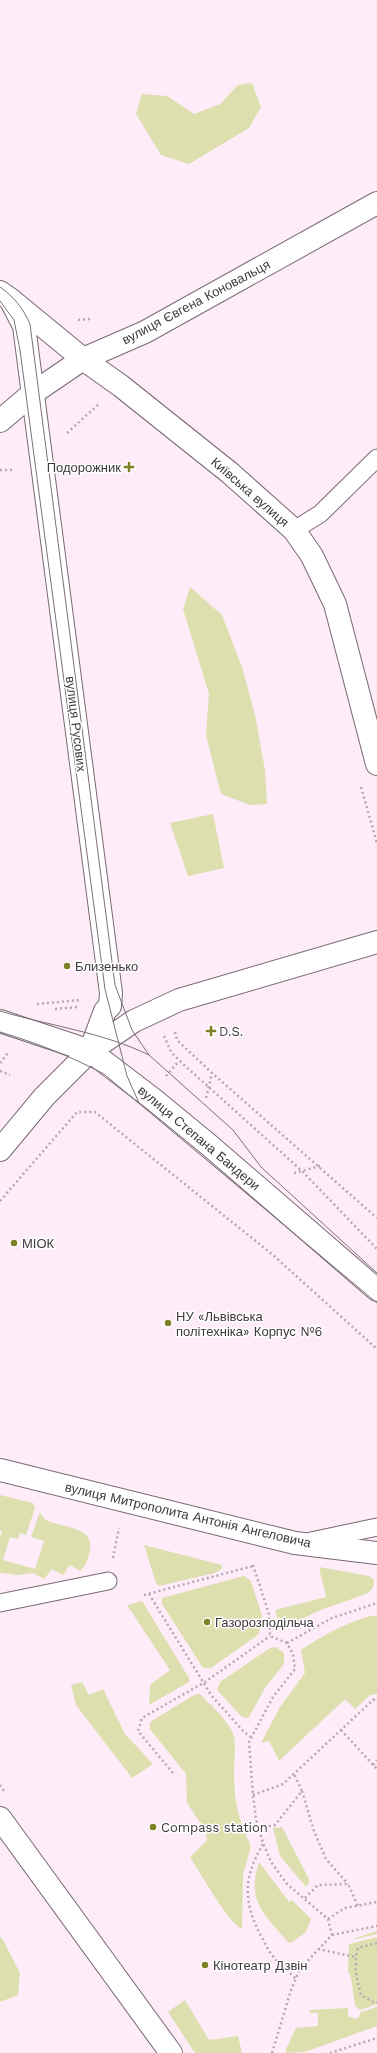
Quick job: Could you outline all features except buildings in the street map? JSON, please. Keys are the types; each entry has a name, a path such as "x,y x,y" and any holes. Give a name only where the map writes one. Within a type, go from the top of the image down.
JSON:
{"street":[{"name":"вулиця Євгена Коновальця","path":"0,421 33,393 83,359 146,332 377,203"},
{"name":"Київська вулиця","path":"5,296 83,359 121,386 230,473 294,530 312,556 335,604 377,764"},
{"name":"Київська вулиця","path":"5,296 24,326 33,393"},
{"name":"вулиця Русових","path":"33,393 111,993 110,1006 105,1012 90,1051"},
{"path":"0,1150 44,1097 90,1051 134,1021 179,1000 377,942"},
{"name":"вулиця Степана Бандери","path":"0,1021 90,1051 153,1099 209,1145 377,1290"},
{"name":"вулиця Митрополита Антонія Ангеловича","path":"0,1470 302,1543 377,1553"},
{"path":"0,1818 171,2053"}],"lane":[{"path":"294,530 320,514 377,458"},
{"path":"302,1543 377,1527"},
{"path":"0,1603 108,1581"}],"path":[{"path":"66,434 104,400"},
{"path":"361,785 377,843"},
{"path":"36,1004 84,999"},
{"path":"174,1030 177,1040 212,1073 320,1166 377,1218"},
{"path":"163,1033 171,1052 208,1088 302,1171 377,1249"},
{"path":"0,1071 10,1075"},
{"path":"206,1098 212,1073"},
{"path":"0,1201 77,1112 95,1112 273,1254 377,1349"},
{"path":"294,1173 320,1166"},
{"path":"253,1560 253,1566 269,1614 270,1636"},
{"path":"144,1595 253,1566"},
{"path":"149,1594 203,1684 244,1732 251,1737"},
{"path":"287,1643 332,1618 377,1603"},
{"path":"270,1636 287,1643 293,1654 295,1669 273,1697 249,1742 253,1795 259,1828 263,1843 272,1862 287,1884 328,1919 332,1935"},
{"path":"173,1773 138,1731 142,1718 203,1684 270,1636"},
{"path":"253,1795 283,1784 372,1700 377,1699"},
{"path":"341,1730 377,1769"},
{"path":"373,1765 377,1760"},
{"path":"294,1774 302,1791 314,1831 326,1859 348,1884 358,1906"},
{"path":"259,1828 275,1825 302,1791"},
{"path":"263,1843 255,1857 248,1880 248,1900 251,1917 272,1956 296,1979"},
{"path":"304,1898 318,1886 348,1884"},
{"path":"328,1919 345,1908 377,1902"},
{"path":"272,2053 300,1969 332,1935 377,1926"},
{"path":"377,1943 358,1948 355,1957 355,1971 361,1995 375,2003 377,2002"},
{"path":"318,1949 355,1957"},
{"path":"330,2053 377,2038"}],"green space":[{"path":"252,83 261,107 249,128 189,164 161,155 136,114 142,94 167,96 194,114 220,104 238,85"},
{"path":"190,587 222,615 242,667 255,715 265,770 267,804 250,805 221,794 206,735 209,694 183,609"},
{"path":"213,814 224,868 188,876 170,823"},
{"path":"0,1495 33,1503 35,1508 26,1535 20,1533 18,1539 10,1537 3,1560 35,1569 44,1541 31,1537 40,1512 44,1518 51,1522 74,1528 86,1535 90,1541 90,1549 87,1561 80,1571 70,1565 63,1575 52,1569 44,1579 33,1573 17,1575 0,1573 0,1538 2,1531 0,1530"},
{"path":"144,1545 222,1565 222,1569 215,1573 159,1586 156,1583"},
{"path":"319,1567 369,1576 374,1580 373,1587 366,1594 321,1610 287,1626 280,1626 275,1610 326,1597"},
{"path":"244,1576 251,1581 262,1616 259,1634 211,1668 203,1668 162,1604 162,1598"},
{"path":"142,1601 189,1678 189,1682 149,1705 150,1685 170,1670 127,1605"},
{"path":"370,1616 377,1616 377,1694 370,1695 355,1709 345,1699 279,1761 269,1741 261,1743 280,1707 305,1673 301,1650 334,1630"},
{"path":"276,1647 284,1653 284,1664 265,1688 249,1717 246,1718 241,1716 217,1690 220,1682 270,1648"},
{"path":"82,1682 89,1695 103,1689 125,1734 153,1764 132,1778 76,1705 71,1685"},
{"path":"200,1694 225,1720 234,1737 234,1782 236,1801 243,1827 251,1846 243,1875 242,1929 236,1925 222,1908 190,1857 207,1840 206,1831 187,1803 186,1774 150,1729 150,1722 194,1695"},
{"path":"282,1827 310,1881 306,1887 280,1856 273,1828"},
{"path":"259,1862 289,1902 292,1900 311,1919 306,1932 291,1943 288,1942 265,1914 256,1897 255,1887"},
{"path":"377,1931 377,1934 355,1938"},
{"path":"0,1937 2,1938 20,1973 18,1995 0,2002"},
{"path":"377,1937 377,2004 360,2010 355,2006 351,1977 348,1972 349,1944"},
{"path":"185,2000 209,2040 238,2036 242,2053 195,2053 168,2012"},
{"path":"377,2007 377,2026 305,2052 286,2053 286,2049 296,2028 318,2026 318,2013 310,2013 310,2010 348,2008 348,2016 356,2019 359,2017 361,2012"}],"tram line":[{"path":"0,287 18,303 30,324 115,985 132,1030 149,1055 233,1130 261,1167 377,1273"},
{"path":"0,301 14,320 20,350 105,989 127,1076 139,1103"},
{"path":"0,1011 94,1035 131,1047 149,1055"},
{"path":"0,1032 53,1050 104,1074 377,1303"}],"place":[{"name":"Подорожник","path":"129,467"},
{"name":"Близенько","path":"67,966"},
{"name":"D.S.","path":"211,1031"},
{"name":"МІОК","path":"14,1243"},
{"name":"НУ «Львівська політехніка» Корпус №6","path":"168,1323"},
{"name":"Газорозподільча","path":"207,1622"},
{"name":"Compass station","path":"153,1827"},
{"name":"Кінотеатр Дзвін","path":"205,1965"}]}
